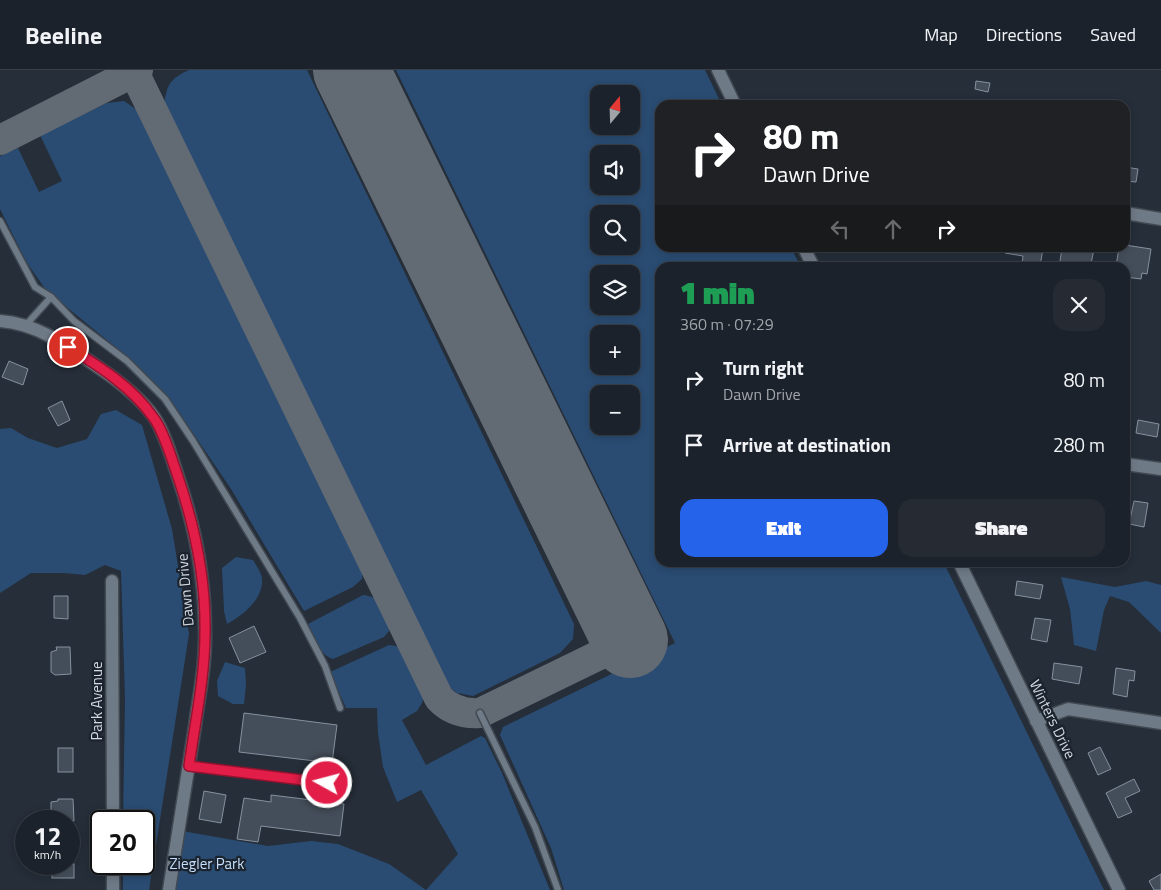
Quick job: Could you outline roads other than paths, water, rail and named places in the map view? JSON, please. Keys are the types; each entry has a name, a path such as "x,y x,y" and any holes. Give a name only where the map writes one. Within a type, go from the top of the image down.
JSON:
{"street":[{"path":"718,70 733,100"},
{"path":"1130,214 1161,219"},
{"name":"Dawn Drive","path":"0,321 25,326 52,338 110,375 134,396 154,418 170,454 185,499 196,541 203,588 205,634 203,671 169,890"},
{"path":"1130,465 1161,469"},
{"name":"Winters Drive","path":"961,567 1119,890"},
{"name":"Park Avenue","path":"112,581 113,810"},
{"path":"1036,721 1068,710 1161,723"},
{"path":"113,875 113,890"}],"lane":[{"path":"0,221 35,287 51,297 74,321 127,361 165,399 193,441 300,618 325,666 340,708"},
{"path":"25,326 51,297"},
{"path":"480,713 534,827 558,890"},
{"path":"189,766 327,783"}],"park label":[{"name":"Ziegler Park","path":"207,863"}]}
